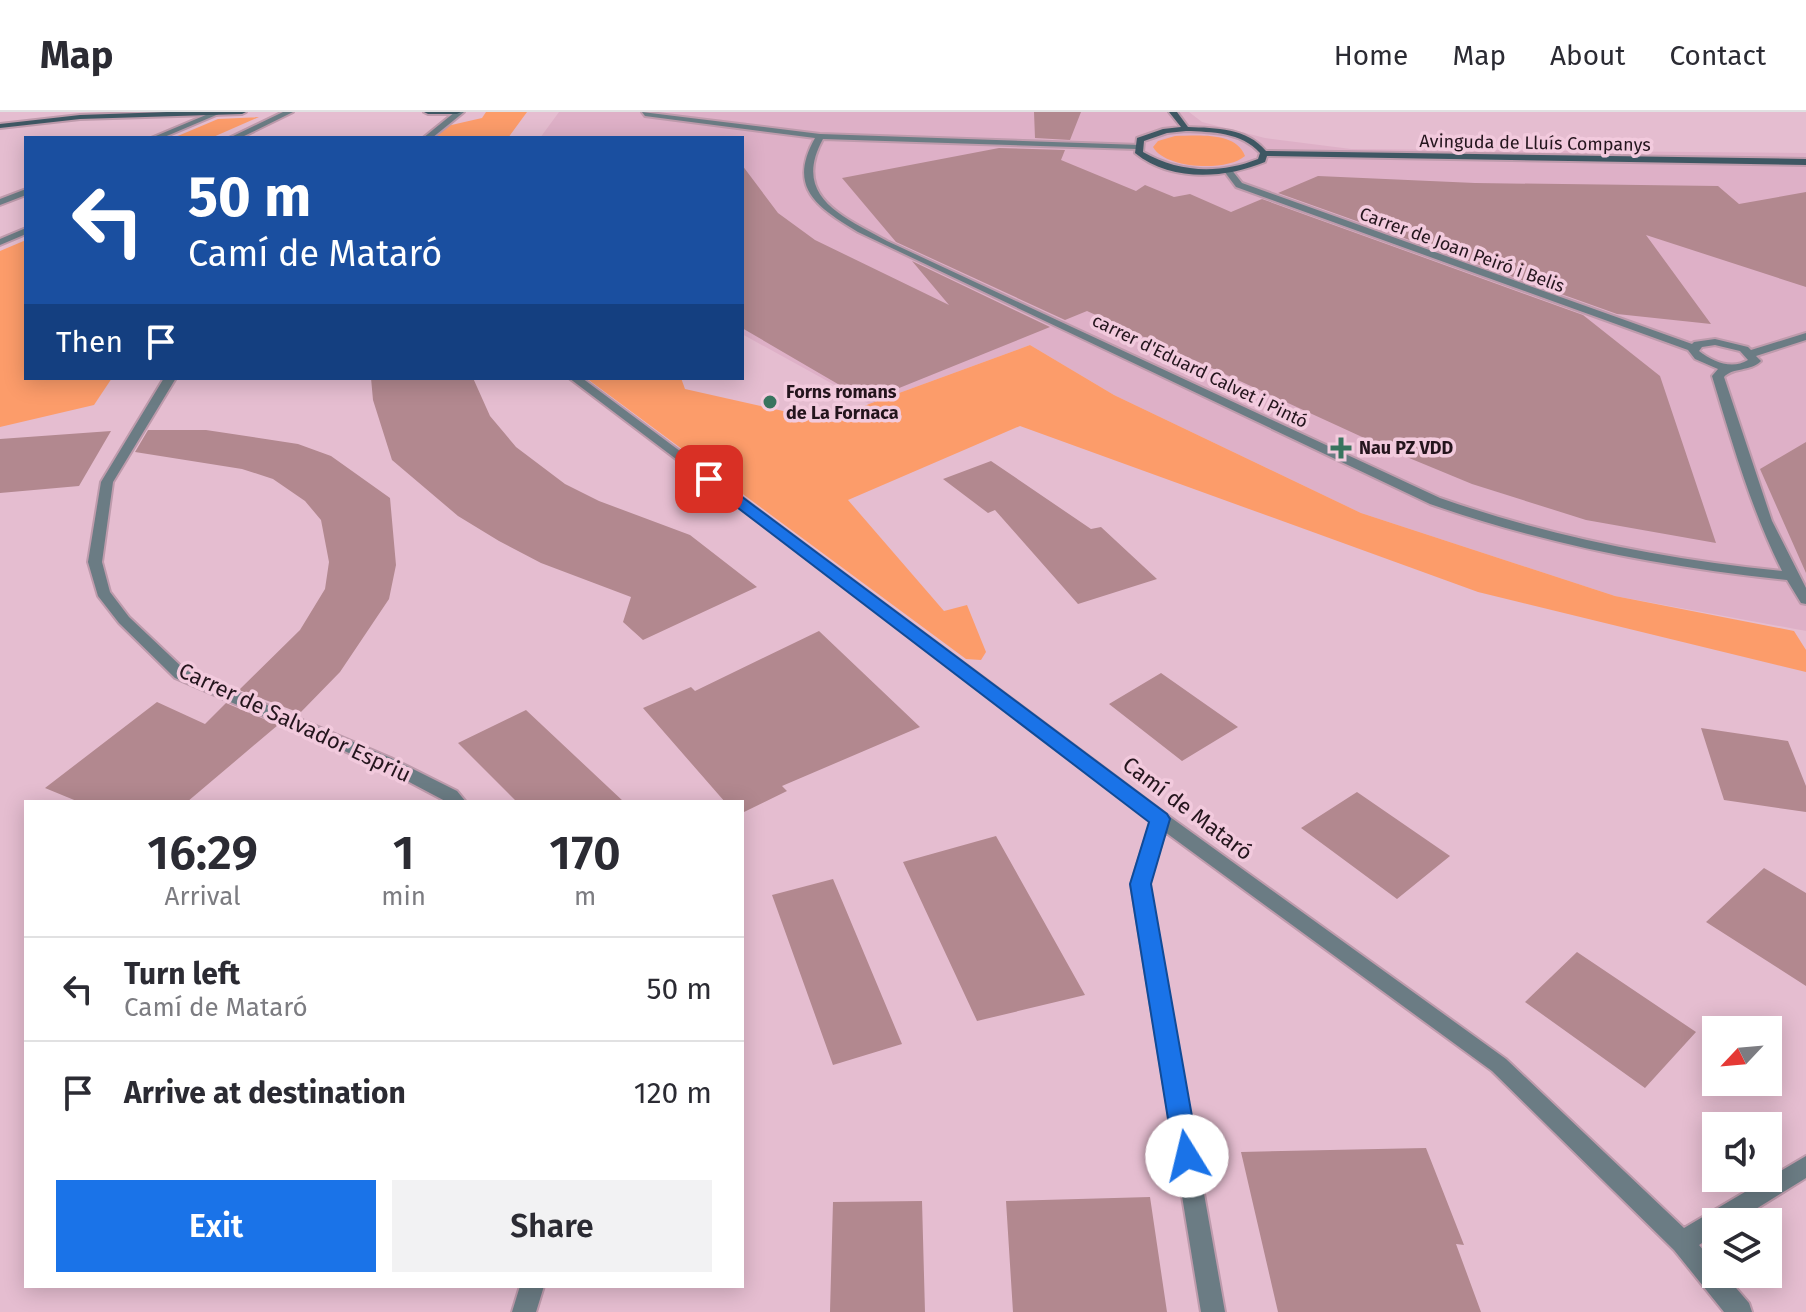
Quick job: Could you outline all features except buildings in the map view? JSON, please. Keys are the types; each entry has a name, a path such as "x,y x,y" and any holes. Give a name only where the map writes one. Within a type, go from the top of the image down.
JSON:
{"street":[{"path":"0,126 80,117 242,112"},
{"path":"237,136 289,112"},
{"path":"428,136 429,112 458,112"},
{"path":"429,136 458,112"},
{"path":"1173,112 1186,129"},
{"path":"160,136 217,113"},
{"path":"645,114 820,136 1137,147 1151,134 1186,129 1240,136 1259,146 1264,153 1262,160 1246,168 1228,171 1165,166 1149,160 1137,147"},
{"name":"carrer d'Eduard Calvet i Pintó","path":"820,136 806,169 812,190 837,216 884,243 1435,501 1506,528 1597,552 1705,568 1790,576"},
{"name":"Avinguda de Lluís Companys","path":"1264,153 1806,162"},
{"name":"Carrer de Joan Peiró i Belis","path":"1228,171 1239,185 1692,348"},
{"path":"0,202 24,193"},
{"path":"0,242 24,232"},
{"path":"1692,348 1715,342 1751,354 1806,336"},
{"path":"1692,348 1705,361 1727,367 1752,365 1755,361 1751,354"},
{"path":"1727,367 1718,376 1736,440 1790,576 1806,600"},
{"name":"Carrer de Salvador Espriu","path":"169,380 107,482 95,562 103,593 124,620 180,674 385,762 455,800"},
{"name":"Camí de Mataró","path":"578,380 1160,819 1499,1065 1682,1242 1740,1312"},
{"path":"1160,819 1140,884 1213,1312"},
{"path":"1682,1242 1806,1166"},
{"path":"524,1312 531,1288"}],"shaded area":[{"path":"486,112 527,112 509,136 436,136 447,126 482,118"},
{"path":"559,112 1189,112 1202,122 1265,138 1351,149 1806,153 1806,631 1615,596 1361,513 1114,395 1030,345 869,404 744,335 744,136 541,136"},
{"path":"259,117 216,136 178,136 218,119"},
{"path":"1175,136 1224,139 1233,142 1245,156 1211,166 1183,164 1170,160 1153,147 1158,141"},
{"path":"24,241 24,380 111,380 94,405 0,427 0,251"},
{"path":"1030,345 1114,395 1361,513 1615,596 1794,631 1806,650 1806,672 1478,592 1020,426 848,500 944,611 967,605 986,652 981,660 966,659 589,380 682,380 685,389 832,422 869,404"}],"place":[{"name":"Forns romans de La Fornaca","path":"770,402"},
{"name":"Nau PZ VDD","path":"1341,448"}],"route":[{"path":"709,479 1160,819 1140,884 1187,1156"}]}
